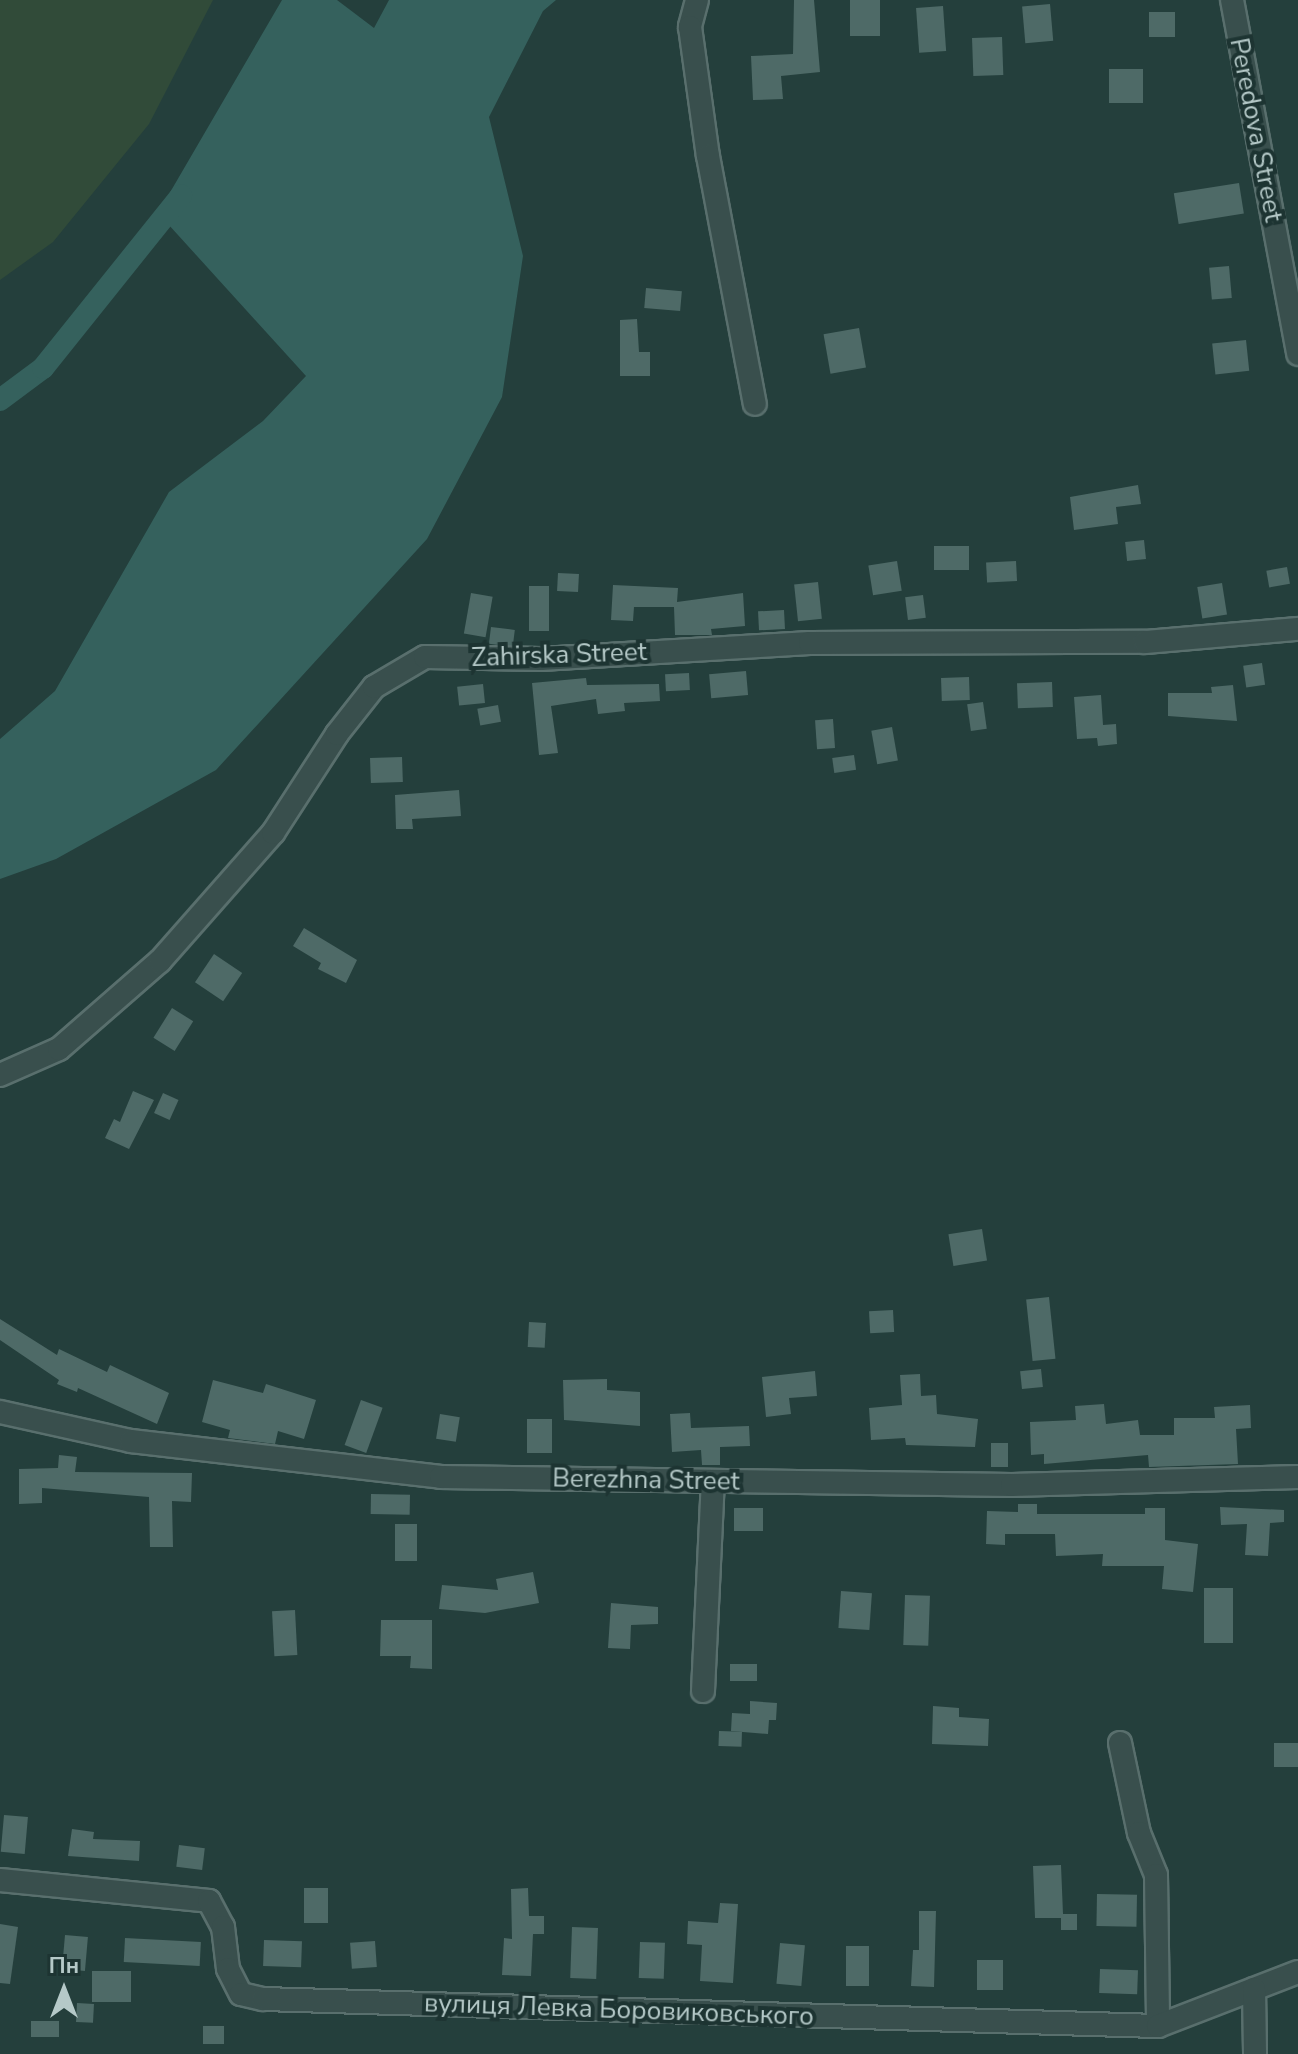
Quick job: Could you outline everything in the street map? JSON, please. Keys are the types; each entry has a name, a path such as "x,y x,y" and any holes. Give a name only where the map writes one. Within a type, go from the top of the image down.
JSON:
{"street":[{"path":"697,0 690,27 708,156 755,404"},
{"name":"Peredova Street","path":"1232,0 1298,354"},
{"name":"Zahirska Street","path":"0,1075 59,1049 160,961 273,833 337,734 374,687 425,657 541,659 810,643 1145,642 1298,629"},
{"name":"Berezhna Street","path":"0,1412 131,1441 441,1477 1012,1485 1298,1477"},
{"path":"703,1691 713,1481"},
{"path":"1120,1743 1139,1833 1156,1875 1158,2026"},
{"name":"вулиця Левка Боровиковського","path":"0,1880 209,1901 223,1927 228,1969 241,1994 263,1999 1158,2026 1298,1972"},
{"path":"1254,1989 1255,2054"}],"green space":[{"path":"0,0 213,0 149,124 53,242 0,280"}],"water":[{"path":"282,0 337,0 374,28 389,0 556,0 543,11 489,117 523,256 502,397 427,539 216,770 56,859 0,879 0,739 55,691 169,492 263,421 306,376 158,213"}],"building":[{"path":"794,0 814,0 820,72 781,76 783,99 753,100 751,56 793,54"},
{"path":"850,0 880,0 880,36 850,36"},
{"path":"1050,4 1053,41 1025,43 1022,6"},
{"path":"943,6 946,51 919,53 916,8"},
{"path":"1149,12 1175,12 1175,37 1149,37"},
{"path":"1002,37 1003,75 973,76 972,38"},
{"path":"1109,69 1143,69 1143,103 1109,103"},
{"path":"1239,183 1244,214 1179,224 1174,193"},
{"path":"1229,266 1232,298 1212,300 1209,268"},
{"path":"646,288 682,291 680,311 644,308"},
{"path":"637,319 639,352 650,352 650,376 620,376 620,320"},
{"path":"859,328 866,367 830,374 824,334"},
{"path":"1246,340 1249,371 1215,374 1212,344"},
{"path":"1138,485 1141,504 1116,507 1118,524 1074,530 1070,497"},
{"path":"1144,540 1146,559 1127,561 1125,542"},
{"path":"934,546 969,546 969,570 934,570"},
{"path":"897,561 902,591 873,595 868,566"},
{"path":"1016,561 1017,581 987,583 986,563"},
{"path":"1287,567 1290,584 1269,587 1266,571"},
{"path":"558,573 579,574 578,592 557,591"},
{"path":"818,582 822,619 798,621 794,585"},
{"path":"1222,583 1227,615 1202,619 1197,587"},
{"path":"613,585 678,588 677,602 743,593 745,626 711,629 712,635 675,635 674,607 634,607 633,621 611,620"},
{"path":"529,586 549,586 549,631 529,631"},
{"path":"471,593 493,597 486,637 464,633"},
{"path":"923,595 926,618 908,620 905,597"},
{"path":"784,610 785,629 759,630 758,611"},
{"path":"491,627 515,630 513,647 489,644"},
{"path":"1262,663 1265,685 1246,687 1243,666"},
{"path":"746,671 748,695 711,698 709,674"},
{"path":"689,673 690,690 666,691 665,674"},
{"path":"969,677 970,700 942,701 941,678"},
{"path":"586,678 587,685 659,684 660,701 624,703 625,711 598,714 596,699 551,706 558,753 539,755 532,683"},
{"path":"1052,682 1053,707 1018,708 1017,683"},
{"path":"483,684 485,703 459,706 457,687"},
{"path":"1233,685 1237,721 1168,716 1168,693 1212,693 1211,687"},
{"path":"1101,695 1103,725 1116,724 1117,744 1098,746 1097,738 1077,739 1074,697"},
{"path":"983,702 987,729 971,731 967,704"},
{"path":"498,705 501,722 480,725 477,709"},
{"path":"833,719 835,748 817,749 815,720"},
{"path":"892,727 898,760 877,764 871,731"},
{"path":"854,755 856,770 834,773 832,758"},
{"path":"402,757 403,782 371,783 370,758"},
{"path":"459,790 461,816 412,819 413,829 396,829 395,795"},
{"path":"304,928 357,960 346,983 318,969 321,963 293,946"},
{"path":"214,954 242,973 223,1001 195,982"},
{"path":"172,1008 193,1021 175,1051 153,1038"},
{"path":"133,1091 154,1100 129,1149 105,1138 114,1119 120,1122"},
{"path":"163,1093 179,1100 170,1120 154,1113"},
{"path":"982,1229 987,1261 953,1266 948,1234"},
{"path":"1049,1297 1055,1359 1033,1361 1026,1299"},
{"path":"893,1310 894,1332 870,1333 869,1311"},
{"path":"0,1319 57,1355 59,1349 107,1372 110,1365 169,1393 157,1424 78,1388 77,1392 57,1384 59,1380 0,1340"},
{"path":"529,1322 546,1323 545,1348 528,1347"},
{"path":"1041,1369 1043,1387 1022,1389 1020,1371"},
{"path":"815,1371 817,1396 789,1398 791,1414 766,1417 762,1377"},
{"path":"920,1374 921,1396 936,1395 937,1414 978,1419 975,1447 906,1445 905,1438 871,1440 869,1408 902,1405 900,1375"},
{"path":"607,1379 607,1390 640,1392 640,1426 564,1420 563,1380"},
{"path":"213,1380 263,1393 266,1384 316,1400 304,1439 278,1431 275,1444 228,1438 230,1430 202,1422"},
{"path":"361,1400 383,1408 366,1453 345,1445"},
{"path":"1104,1404 1106,1424 1138,1420 1140,1435 1174,1435 1174,1418 1215,1418 1214,1407 1250,1405 1251,1428 1236,1429 1238,1464 1149,1467 1148,1455 1044,1464 1044,1454 1031,1455 1030,1422 1076,1420 1075,1406"},
{"path":"690,1413 691,1428 749,1426 750,1446 720,1447 720,1465 702,1465 701,1450 672,1452 670,1414"},
{"path":"440,1414 460,1417 456,1442 436,1439"},
{"path":"527,1419 552,1419 552,1453 527,1453"},
{"path":"991,1443 1008,1443 1008,1467 991,1467"},
{"path":"59,1455 77,1457 75,1472 192,1473 191,1502 172,1501 173,1547 150,1547 149,1497 42,1488 42,1503 19,1504 19,1469 58,1468"},
{"path":"371,1494 410,1495 410,1515 371,1514"},
{"path":"1018,1504 1037,1504 1037,1514 1145,1514 1145,1508 1165,1508 1165,1540 1198,1544 1193,1592 1162,1589 1164,1566 1102,1566 1103,1554 1056,1556 1055,1534 1005,1534 1005,1545 986,1544 987,1511 1018,1512"},
{"path":"1220,1507 1284,1510 1284,1522 1270,1523 1268,1556 1245,1555 1247,1524 1221,1525"},
{"path":"734,1508 763,1508 763,1531 734,1531"},
{"path":"395,1524 417,1524 417,1561 395,1561"},
{"path":"533,1572 539,1603 485,1613 439,1609 442,1585 498,1590 496,1579"},
{"path":"1204,1588 1233,1588 1233,1643 1204,1643"},
{"path":"841,1591 872,1593 869,1630 838,1628"},
{"path":"905,1595 930,1596 928,1646 903,1645"},
{"path":"611,1603 658,1607 658,1624 631,1625 630,1649 608,1648"},
{"path":"295,1610 297,1655 274,1656 272,1611"},
{"path":"381,1620 432,1620 432,1669 410,1668 411,1656 380,1656"},
{"path":"730,1664 757,1664 757,1681 730,1681"},
{"path":"750,1701 777,1703 776,1720 769,1720 768,1734 731,1731 732,1713 750,1714"},
{"path":"933,1706 959,1708 959,1717 989,1719 988,1746 932,1744"},
{"path":"719,1731 742,1732 741,1747 718,1746"},
{"path":"1274,1743 1298,1743 1298,1767 1274,1767"},
{"path":"4,1815 28,1817 25,1854 1,1852"},
{"path":"72,1829 94,1832 93,1839 140,1841 139,1861 68,1856"},
{"path":"179,1845 205,1848 202,1870 176,1867"},
{"path":"1061,1865 1063,1914 1077,1914 1077,1930 1061,1930 1061,1918 1035,1918 1033,1866"},
{"path":"304,1888 328,1888 328,1923 304,1923"},
{"path":"528,1888 529,1916 544,1916 544,1934 533,1934 531,1976 502,1975 504,1938 512,1939 511,1889"},
{"path":"1097,1894 1137,1895 1136,1927 1096,1926"},
{"path":"720,1903 738,1904 733,1983 700,1981 702,1945 687,1944 688,1921 718,1923"},
{"path":"919,1911 936,1911 934,1987 911,1986 913,1950 919,1950"},
{"path":"0,1924 18,1927 10,1984 0,1983"},
{"path":"572,1927 598,1928 596,1979 570,1978"},
{"path":"65,1935 88,1937 85,1971 62,1969"},
{"path":"125,1938 201,1942 200,1966 124,1962"},
{"path":"264,1940 302,1941 301,1967 263,1966"},
{"path":"375,1941 377,1967 352,1969 350,1943"},
{"path":"640,1942 665,1943 664,1979 639,1978"},
{"path":"780,1943 805,1945 801,1986 776,1984"},
{"path":"846,1946 869,1946 869,1986 846,1986"},
{"path":"977,1960 1003,1960 1003,1990 977,1990"},
{"path":"1100,1969 1138,1970 1137,1994 1099,1993"},
{"path":"92,1971 131,1971 131,2002 92,2002"},
{"path":"77,2003 94,2004 93,2023 76,2022"},
{"path":"31,2021 59,2021 59,2037 31,2037"},
{"path":"203,2026 224,2026 224,2044 203,2044"}],"waterway":[{"path":"0,400 43,368 181,196"}]}
